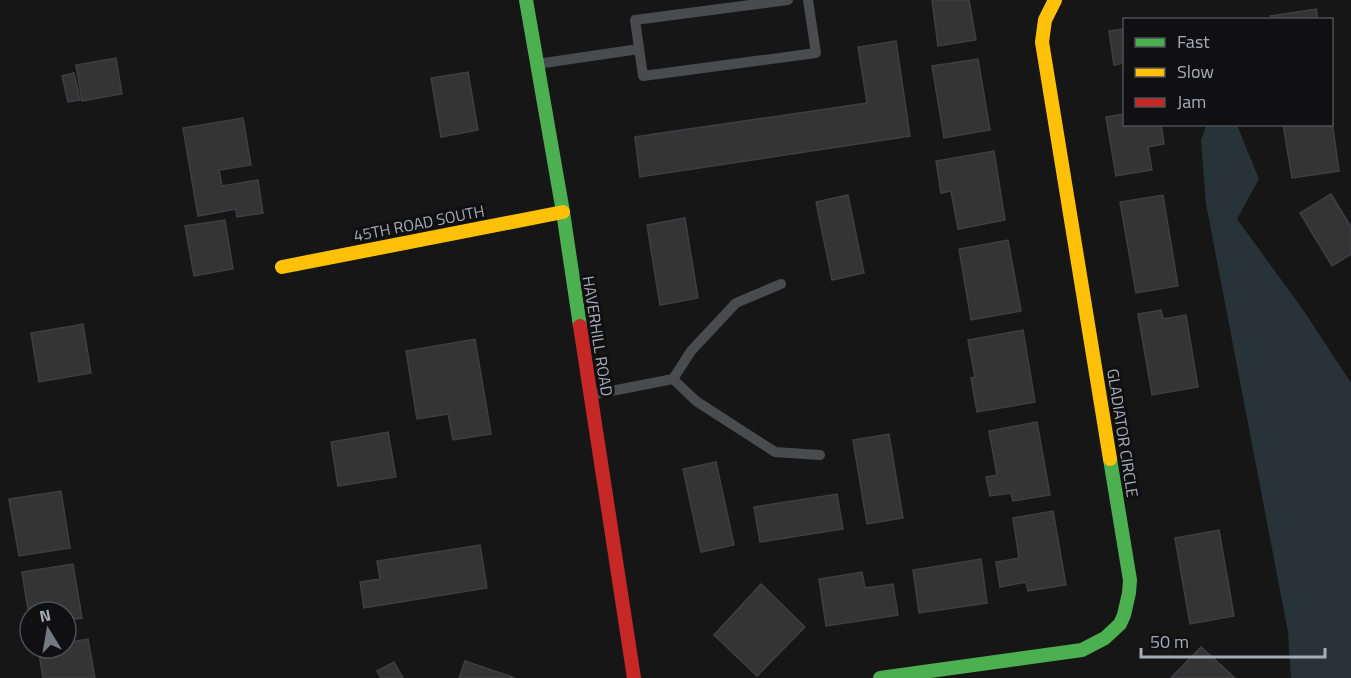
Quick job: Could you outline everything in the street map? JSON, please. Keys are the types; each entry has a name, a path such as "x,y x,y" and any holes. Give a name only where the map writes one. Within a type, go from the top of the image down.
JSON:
{"street":[{"name":"HAVERHILL ROAD","path":"526,0 563,212 634,678"},
{"name":"GLADIATOR CIRCLE","path":"880,678 1082,650 1100,644 1114,632 1125,616 1130,598 1130,580 1042,42 1043,24 1055,0"},
{"name":"45TH ROAD SOUTH","path":"282,267 563,212"}],"lane":[{"path":"788,0 635,20 643,76 816,53 808,0"},
{"path":"537,64 639,49"},
{"path":"591,395 673,379 691,351 736,303 781,284"},
{"path":"673,379 696,401 775,452 820,455"}],"shaded area":[{"path":"1206,126 1237,126 1259,179 1237,219 1304,311 1351,383 1351,678 1291,678 1288,632 1206,204 1201,140"}],"building":[{"path":"932,0 969,0 976,40 938,46"},
{"path":"1316,9 1318,18 1270,18 1270,16"},
{"path":"1123,29 1123,63 1114,65 1109,31"},
{"path":"896,41 910,136 640,177 635,137 867,103 858,47"},
{"path":"116,58 122,94 82,101 76,65"},
{"path":"978,59 990,130 944,138 932,66"},
{"path":"468,72 478,130 441,137 431,78"},
{"path":"74,73 80,100 68,102 62,76"},
{"path":"1123,114 1123,126 1161,126 1164,144 1148,147 1152,170 1116,176 1106,117"},
{"path":"243,118 251,165 219,170 222,186 258,180 263,213 237,217 236,209 198,216 183,128"},
{"path":"1283,126 1333,126 1339,171 1292,178"},
{"path":"994,151 1005,220 958,229 951,191 941,193 936,161"},
{"path":"1331,194 1351,227 1351,254 1332,266 1300,213"},
{"path":"848,195 864,273 832,280 816,202"},
{"path":"1163,195 1178,286 1136,293 1120,202"},
{"path":"685,218 698,298 660,305 647,225"},
{"path":"225,220 233,269 194,276 185,226"},
{"path":"1008,240 1021,311 971,320 959,249"},
{"path":"1161,310 1163,319 1186,315 1198,387 1152,395 1138,314"},
{"path":"83,324 91,373 39,382 31,333"},
{"path":"1023,330 1035,402 977,412 971,378 975,377 968,340"},
{"path":"475,339 491,434 453,440 448,414 417,419 406,351"},
{"path":"1037,422 1050,495 1013,501 1011,493 990,496 986,477 997,475 989,431"},
{"path":"388,432 396,477 338,486 331,442"},
{"path":"889,434 903,518 867,524 853,440"},
{"path":"716,462 734,545 701,552 683,469"},
{"path":"61,491 70,548 19,556 9,499"},
{"path":"837,494 843,529 760,542 754,507"},
{"path":"1053,511 1066,585 1028,591 1026,582 1000,587 996,562 1019,558 1013,518"},
{"path":"1219,530 1234,616 1190,624 1175,538"},
{"path":"480,545 487,588 364,608 360,582 380,579 377,561"},
{"path":"981,559 987,603 919,613 913,570"},
{"path":"73,564 82,618 78,618 78,600 26,600 22,572"},
{"path":"862,572 865,588 893,584 898,615 826,626 819,579"},
{"path":"761,584 805,627 757,676 714,635"},
{"path":"88,639 95,678 43,678 40,660 78,660 78,641"},
{"path":"1201,647 1235,678 1171,678"},
{"path":"465,661 515,678 459,678"},
{"path":"394,662 403,678 381,678 377,671"}],"traffic: fast":[{"path":"526,0 563,212 580,326"},
{"path":"880,678 1082,650 1105,638 1120,624 1124,615 1130,580 1110,459"}],"traffic: slow":[{"path":"1055,0 1045,20 1042,42 1110,459"},
{"path":"282,267 563,212"}],"traffic: jam":[{"path":"580,326 634,678"}]}
